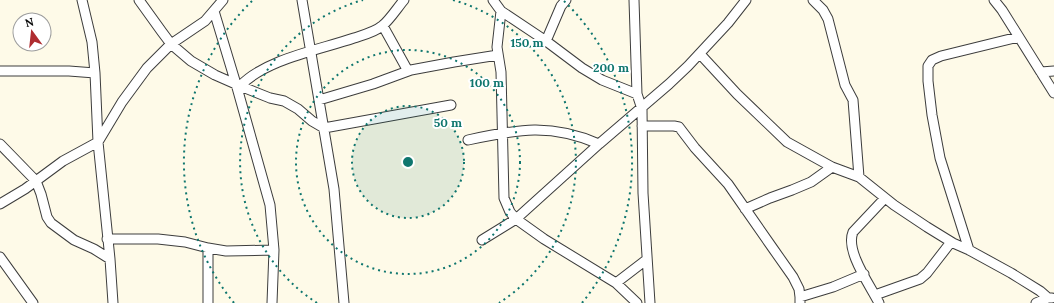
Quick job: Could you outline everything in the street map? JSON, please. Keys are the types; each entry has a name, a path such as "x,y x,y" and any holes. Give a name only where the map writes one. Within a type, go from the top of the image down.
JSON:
{"street":[{"path":"82,0 92,42 98,142 113,303"},
{"path":"139,0 172,44 191,61 215,75 270,98 284,101 298,108 312,121 324,128 451,105"},
{"path":"0,204 36,181 63,160 98,142 122,102 146,68 172,44 205,20 223,0"},
{"path":"302,0 334,190 344,303"},
{"path":"238,85 257,72 291,57 366,34 383,26 404,0"},
{"path":"493,0 501,11 546,41 582,68 637,94"},
{"path":"546,41 559,10 566,0"},
{"path":"634,0 637,94 642,109 643,193 646,260 650,303"},
{"path":"482,240 516,219 599,144 642,109 700,54 732,19 746,0"},
{"path":"813,0 823,10 828,19 845,85 853,100 859,177"},
{"path":"994,0 1002,10 1054,92"},
{"path":"214,11 238,85 270,205 274,250 272,303"},
{"path":"501,11 498,34 498,55 501,72 504,198 510,212 516,219 544,239 616,283 637,303"},
{"path":"383,26 408,71"},
{"path":"969,250 940,158 928,81 928,66 932,60 941,56 1018,36"},
{"path":"700,54 737,94 788,142 798,149 832,167 859,177 885,198 927,227 951,242 969,250 1029,284 1051,298"},
{"path":"319,100 373,84 408,71 498,55"},
{"path":"0,71 69,71 95,73"},
{"path":"1041,72 1054,71"},
{"path":"642,126 680,127 695,148 728,184 793,277 799,289 800,300 864,274"},
{"path":"468,140 523,129 553,130 571,133 599,144"},
{"path":"0,144 36,181 47,217 51,223 74,240 94,249 110,259"},
{"path":"745,209 811,182 832,167"},
{"path":"885,198 850,237 853,253 877,299 920,279 927,273 951,242"},
{"path":"107,239 158,239 185,242 208,248 233,251 274,250"},
{"path":"208,248 208,303"},
{"path":"0,257 33,303"},
{"path":"616,283 646,260"},
{"path":"1036,303 1051,298"}]}
